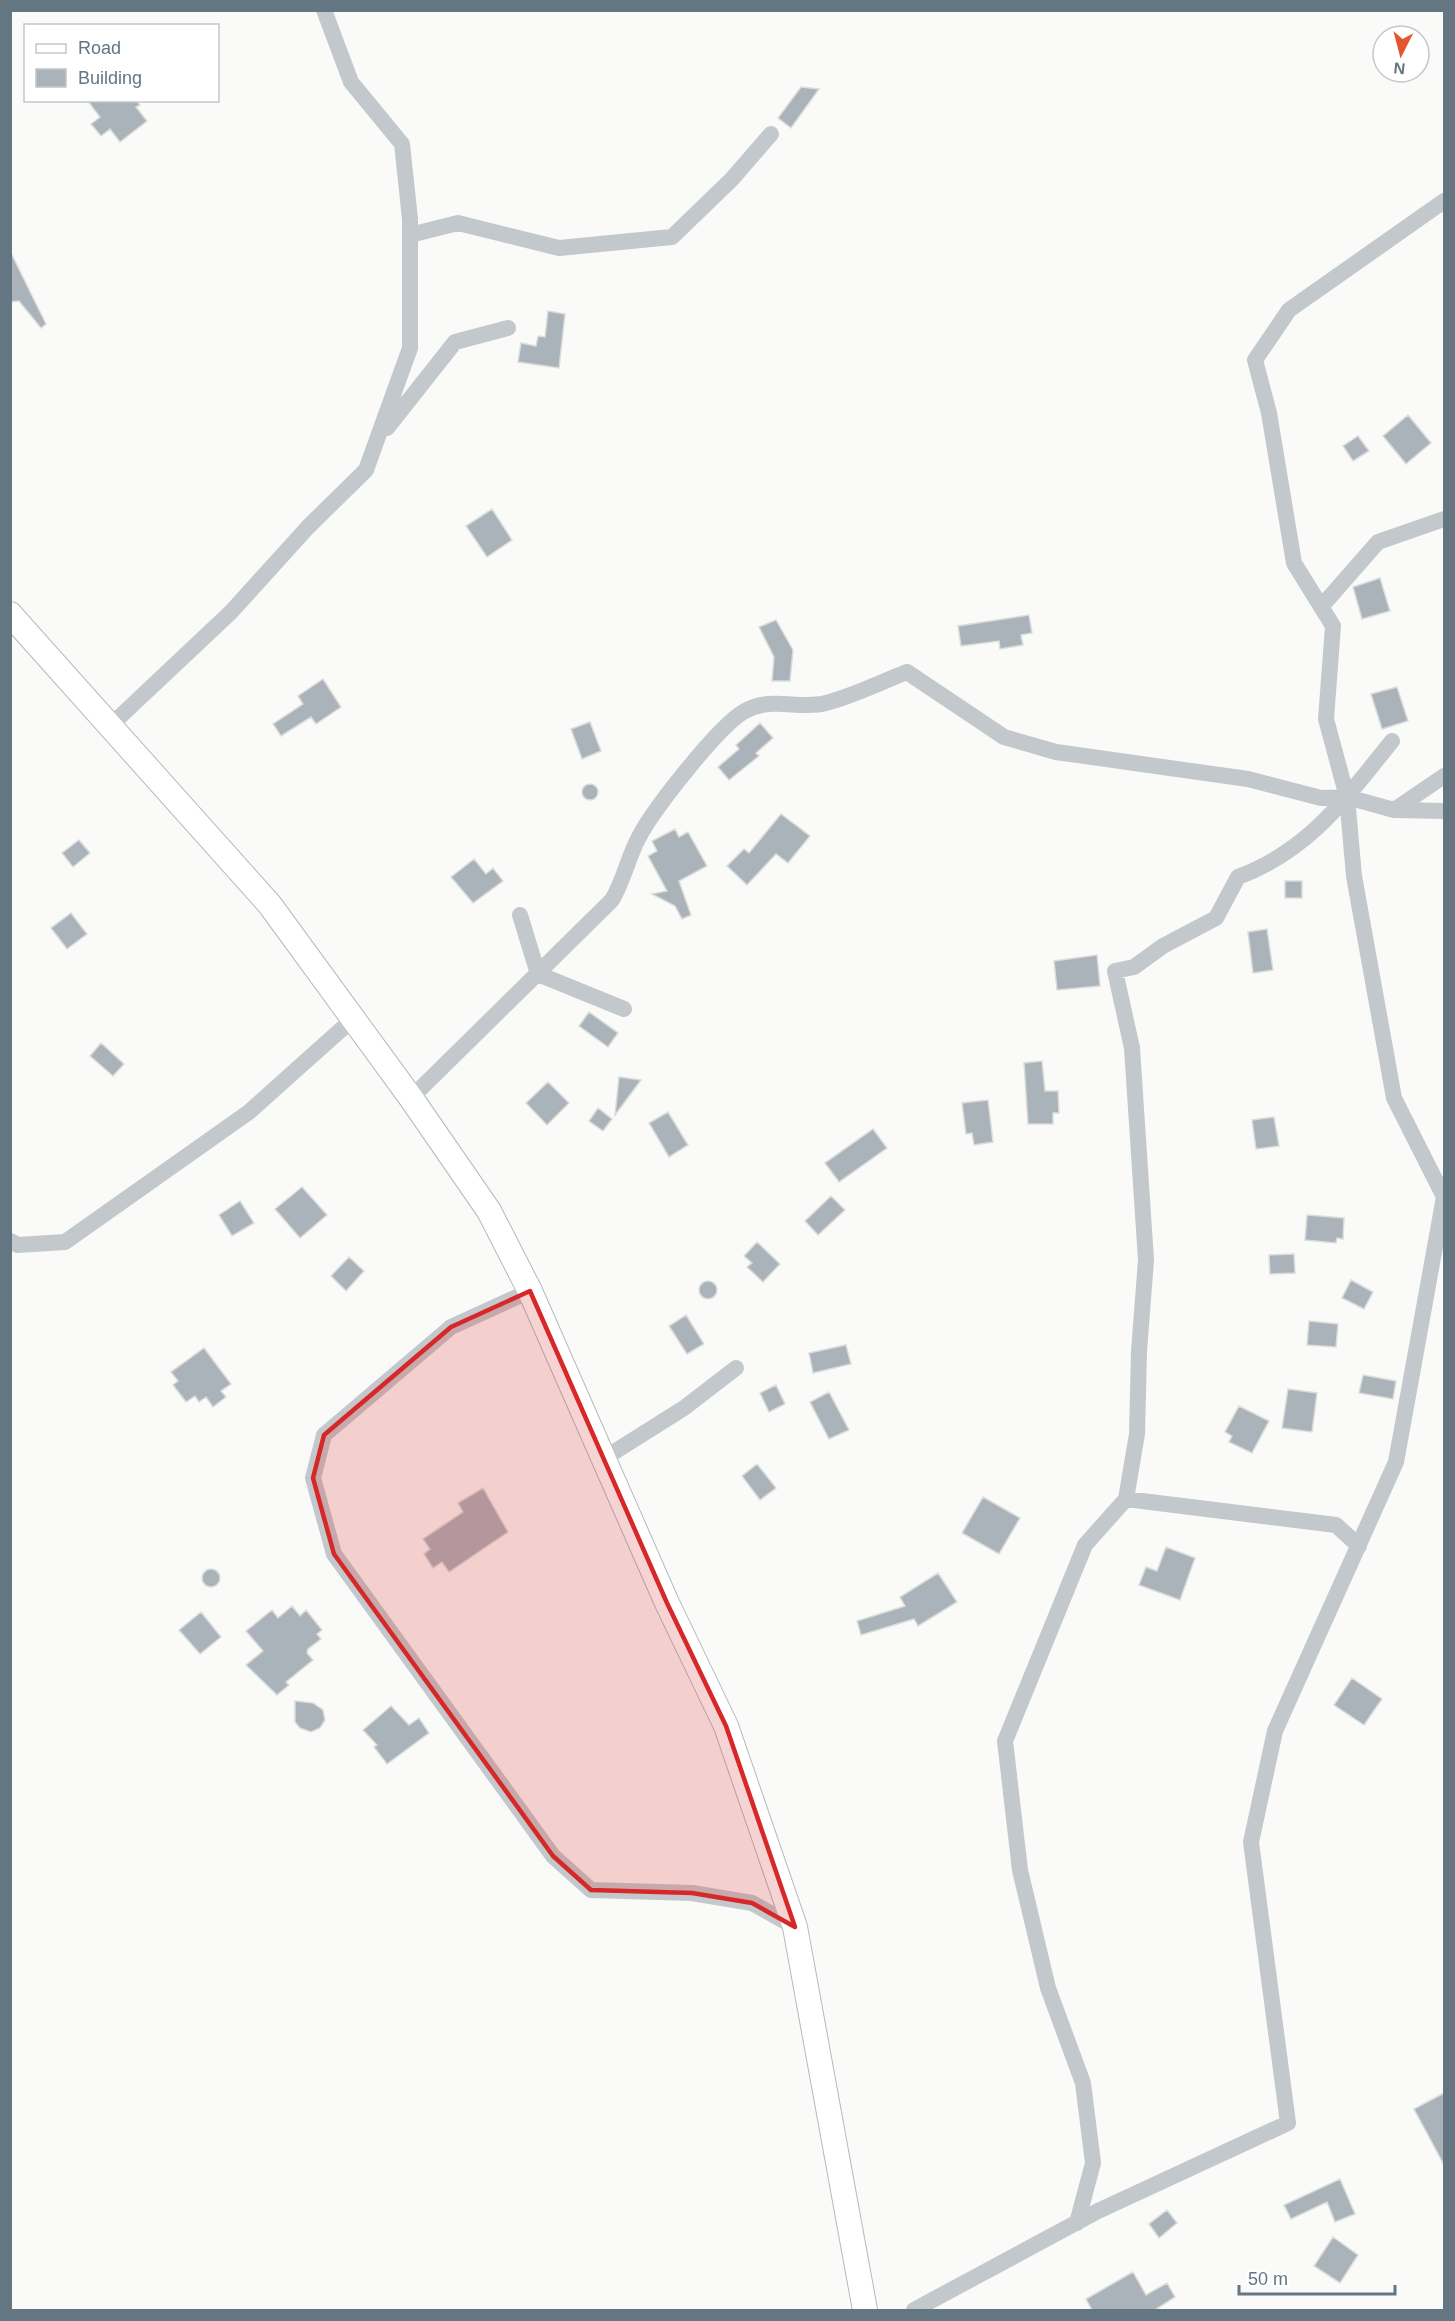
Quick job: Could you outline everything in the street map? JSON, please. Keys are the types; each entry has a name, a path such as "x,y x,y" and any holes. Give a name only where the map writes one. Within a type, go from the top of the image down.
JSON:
{"street":[{"path":"110,726 231,612 308,528 366,470 410,348 410,235 402,144 351,82 324,10"},
{"path":"410,235 458,223 559,248 672,237 732,179 771,134"},
{"path":"914,2310 1077,2223 1288,2123 1251,1842 1275,1731 1396,1462 1437,1274 1444,1197 1394,1098 1354,876 1347,797 1326,719 1333,626 1293,563 1269,413 1255,360 1289,310 1444,201"},
{"path":"377,440 455,342 508,328"},
{"path":"1321,607 1378,542 1444,519"},
{"path":"10,614 270,905 354,1018 489,1211 530,1290 667,1603 726,1726 795,1927 865,2310"},
{"path":"411,1098 612,900 622,883 638,837 720,731 745,711 779,702 824,704 907,672 1004,737 1035,746 1147,767 1248,779 1321,798 1347,797 1394,810 1444,811"},
{"path":"1077,2223 1093,2163 1083,2083 1048,1989 1020,1870 1005,1741 1085,1545 1126,1499 1137,1434 1139,1352 1146,1260 1132,1048 1114,971 1134,967 1163,946 1216,918 1238,877 1268,866 1312,834 1347,797 1392,741"},
{"path":"1394,810 1444,776"},
{"path":"520,915 538,974"},
{"path":"538,974 624,1009"},
{"path":"10,1241 18,1245 64,1242 249,1112 354,1018"},
{"path":"530,1290 451,1327 324,1435 313,1478 334,1554 553,1856 591,1890 692,1893 752,1903 795,1927"},
{"path":"603,1459 684,1408 736,1368"},
{"path":"1126,1499 1336,1525 1359,1546"}],"highlighted area":[{"path":"530,1291 667,1603 726,1726 795,1927 752,1903 692,1893 591,1890 553,1856 334,1554 313,1478 324,1435 451,1327"}],"building":[{"path":"801,87 819,89 791,128 778,118"},
{"path":"89,102 138,102 140,105 136,107 147,121 120,142 110,129 101,136 91,124 100,117"},
{"path":"10,251 46,324 41,328 19,301 10,302"},
{"path":"548,311 565,314 559,368 518,362 521,343 536,346 538,336 545,337"},
{"path":"1408,415 1431,443 1406,464 1383,436"},
{"path":"1358,436 1369,451 1353,461 1343,446"},
{"path":"492,509 512,540 487,557 466,526"},
{"path":"1380,578 1390,611 1362,619 1353,587"},
{"path":"1029,615 1032,633 1021,635 1023,645 1000,649 999,641 961,646 958,626"},
{"path":"776,620 793,650 790,681 772,681 774,657 759,627"},
{"path":"323,679 341,707 316,724 311,717 281,736 273,724 303,704 298,696"},
{"path":"1397,687 1408,721 1382,729 1371,694"},
{"path":"590,722 601,751 582,759 571,729"},
{"path":"760,723 773,738 756,753 759,756 729,780 718,767 739,749 736,745"},
{"path":"587,784 593,784 598,792 596,798 587,800 582,795 582,789"},
{"path":"781,814 810,836 788,863 776,854 747,885 727,866 744,849 749,853"},
{"path":"675,829 679,837 688,832 707,866 679,881 691,915 682,919 675,906 652,894 667,891 648,856 657,851 652,841"},
{"path":"79,840 90,853 73,867 62,853"},
{"path":"474,859 486,874 493,868 503,881 473,903 451,877"},
{"path":"1285,881 1302,881 1302,898 1285,898"},
{"path":"71,913 87,934 67,949 51,928"},
{"path":"1267,929 1273,970 1253,973 1248,932"},
{"path":"1097,955 1100,986 1057,990 1054,961"},
{"path":"589,1012 618,1033 608,1047 579,1026"},
{"path":"101,1043 124,1064 113,1076 90,1056"},
{"path":"1042,1061 1045,1091 1058,1091 1059,1113 1053,1113 1053,1124 1028,1124 1024,1063"},
{"path":"619,1077 641,1080 615,1115"},
{"path":"548,1082 569,1103 547,1125 526,1103"},
{"path":"988,1100 993,1142 974,1145 972,1133 966,1134 962,1103"},
{"path":"598,1108 612,1119 603,1131 589,1121"},
{"path":"668,1112 688,1145 669,1157 649,1123"},
{"path":"1274,1117 1279,1146 1256,1149 1252,1120"},
{"path":"873,1129 887,1148 839,1182 825,1163"},
{"path":"302,1187 327,1215 300,1238 275,1209"},
{"path":"831,1196 845,1210 818,1235 805,1221"},
{"path":"240,1201 254,1223 232,1236 219,1215"},
{"path":"1307,1215 1344,1218 1343,1239 1337,1238 1336,1243 1305,1240"},
{"path":"757,1242 780,1264 763,1282 747,1267 752,1263 744,1256"},
{"path":"1294,1254 1295,1273 1270,1274 1269,1255"},
{"path":"349,1257 364,1271 346,1291 331,1276"},
{"path":"1351,1280 1373,1292 1364,1309 1342,1298"},
{"path":"708,1281 714,1284 717,1290 714,1296 708,1299 702,1296 699,1290 702,1284"},
{"path":"686,1315 704,1344 687,1354 669,1326"},
{"path":"1309,1321 1338,1324 1336,1347 1307,1345"},
{"path":"846,1345 851,1364 813,1373 809,1353"},
{"path":"204,1348 231,1384 221,1391 226,1397 213,1407 206,1397 199,1402 195,1396 186,1402 173,1385 178,1381 171,1372"},
{"path":"1363,1375 1396,1381 1393,1399 1359,1393"},
{"path":"776,1385 785,1404 769,1412 760,1393"},
{"path":"1288,1389 1317,1393 1312,1432 1282,1428"},
{"path":"829,1392 849,1430 829,1439 810,1402"},
{"path":"1239,1406 1269,1421 1252,1453 1229,1442 1232,1436 1225,1432"},
{"path":"757,1464 776,1488 760,1500 742,1476"},
{"path":"483,1488 508,1532 449,1572 442,1562 433,1568 424,1554 430,1549 423,1539 463,1512 458,1503"},
{"path":"983,1497 1020,1518 999,1554 962,1533"},
{"path":"1166,1547 1195,1558 1180,1600 1139,1585 1146,1567 1157,1571"},
{"path":"211,1569 217,1572 220,1578 217,1584 211,1587 205,1584 202,1578 205,1572"},
{"path":"938,1573 957,1602 918,1626 914,1619 861,1635 857,1621 905,1606 900,1597"},
{"path":"292,1606 300,1616 306,1610 322,1630 317,1634 321,1639 308,1649 307,1653 313,1660 286,1682 289,1685 277,1695 246,1665 263,1651 246,1631 272,1610 278,1618"},
{"path":"201,1612 221,1637 200,1654 179,1630"},
{"path":"1352,1678 1382,1699 1364,1725 1334,1705"},
{"path":"295,1701 313,1703 323,1710 325,1720 320,1728 311,1732 300,1728 295,1722"},
{"path":"391,1706 409,1725 419,1718 429,1733 387,1764 374,1747 377,1745 363,1730"},
{"path":"1444,2093 1444,2165 1414,2109"},
{"path":"1340,2179 1355,2214 1335,2222 1327,2202 1291,2219 1284,2205"},
{"path":"1167,2210 1177,2223 1159,2238 1149,2224"},
{"path":"1333,2237 1358,2255 1340,2283 1314,2266"},
{"path":"1133,2272 1146,2295 1167,2283 1175,2297 1155,2310 1092,2310 1086,2299"}]}
